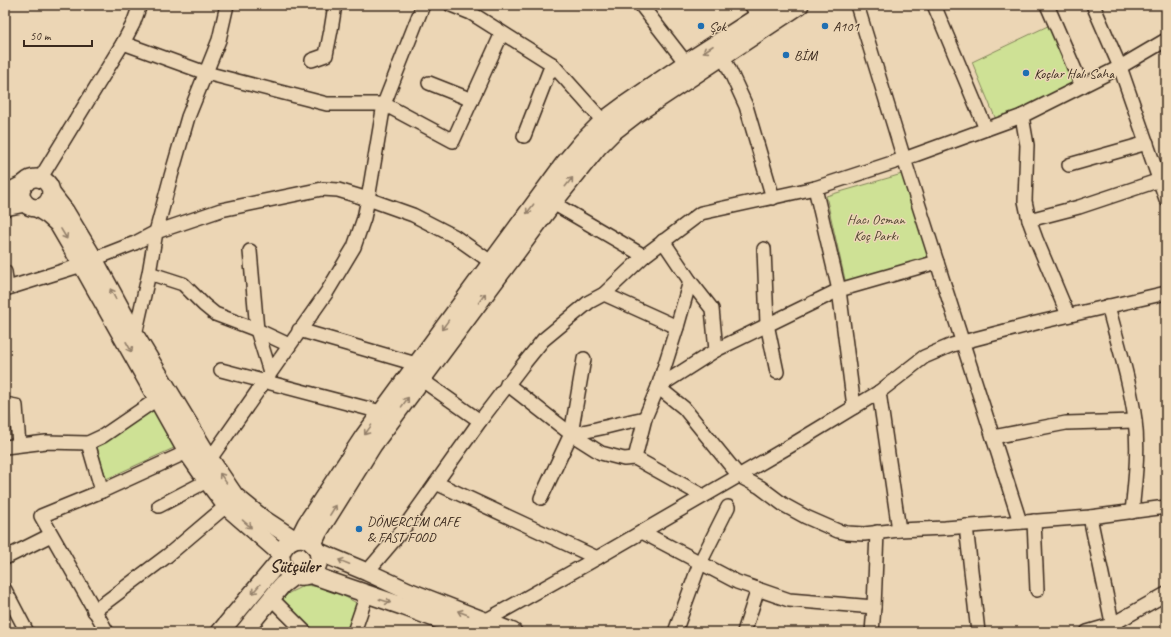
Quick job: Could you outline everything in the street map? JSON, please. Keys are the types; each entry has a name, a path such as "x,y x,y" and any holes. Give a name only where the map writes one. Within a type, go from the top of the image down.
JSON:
{"main road":[{"path":"220,632 281,556 285,544 306,543 318,533 419,372 491,262 563,165 583,141 603,122 686,63 755,11 776,5"},
{"path":"244,632 282,585 316,568 318,563 306,543 306,524 364,436 381,412 419,372 598,146 636,114 800,5"},
{"path":"5,194 33,181 44,180 49,186 51,193 65,211 88,262 157,399 187,452 226,506 281,556 283,567 286,571 367,594 471,632"},
{"path":"33,181 22,190 22,197 31,206 48,215 58,224 88,262 135,335 210,459 235,496 262,518 306,543 408,591 512,632"},
{"path":"5,207 47,204 51,197 51,193"}],"street":[{"path":"33,181 123,43 133,24 140,5"},
{"path":"135,335 149,273 156,232 188,117 219,40 227,5"},
{"path":"312,60 326,54 335,5"},
{"path":"210,459 327,292 354,247 364,218 368,199 384,104 423,5"},
{"path":"451,5 471,14 552,64 603,122"},
{"path":"641,5 686,63"},
{"path":"857,5 1020,522"},
{"path":"934,5 986,129"},
{"path":"1047,5 1082,86"},
{"path":"1093,5 1120,67 1147,143 1161,175 1166,198"},
{"path":"123,43 206,73 327,104 384,104 453,141 502,33"},
{"path":"368,572 401,532 480,421 543,340 589,302 604,294 644,256 701,213 815,188 1022,116 1120,67 1166,40"},
{"path":"723,56 746,106 773,198"},
{"path":"524,136 552,64"},
{"path":"428,84 472,100"},
{"path":"1022,116 1027,145 1025,201 1029,220 1068,315"},
{"path":"1069,165 1147,143"},
{"path":"1029,220 1079,207 1161,175"},
{"path":"815,188 839,290 854,407"},
{"path":"5,272 6,288 88,262 135,243 156,232 221,210 322,189 338,190 413,215 454,236 491,262"},
{"path":"552,203 644,256"},
{"path":"663,241 712,310 716,350"},
{"path":"764,249 767,324 777,372"},
{"path":"250,251 257,330 267,377"},
{"path":"658,387 716,350 839,290 937,262"},
{"path":"149,273 183,284 215,314 257,330 289,346"},
{"path":"635,458 645,418 658,387 690,281"},
{"path":"485,621 642,532 854,407 879,392 924,358 952,345 963,342 1068,315 1166,293"},
{"path":"604,294 677,327"},
{"path":"1108,306 1128,383 1135,420 1137,440 1132,512"},
{"path":"299,330 419,372 480,421"},
{"path":"541,498 571,434 584,359"},
{"path":"221,370 267,377 381,412"},
{"path":"508,384 571,434 601,453 624,459 635,458 703,496"},
{"path":"658,387 684,408 738,476 760,487 784,505 806,517 838,531 864,534 899,530 1090,517 1166,507"},
{"path":"879,392 899,530"},
{"path":"5,446 46,442 88,443 103,436 157,399"},
{"path":"5,404 16,406 19,445"},
{"path":"571,434 605,428 645,418"},
{"path":"993,437 1066,423 1135,420"},
{"path":"88,443 102,491"},
{"path":"107,632 41,516 102,491 187,452"},
{"path":"159,506 207,480"},
{"path":"436,482 597,558"},
{"path":"94,611 167,556 226,506"},
{"path":"675,632 700,563 728,507"},
{"path":"1090,517 1113,628"},
{"path":"1034,521 1037,590"},
{"path":"966,526 978,632"},
{"path":"642,532 737,582 789,600 874,607"},
{"path":"872,632 877,532"},
{"path":"5,558 51,535"},
{"path":"744,632 758,589"},
{"path":"5,590 27,632"},
{"path":"354,632 367,594"},
{"path":"1087,632 1113,628 1166,594"},
{"path":"271,598 306,632"}],"green space":[{"name":"Koçlar Halı Saha","path":"1052,24 1081,85 997,122 972,62"},
{"name":"Hacı Osman Koç Parkı","path":"902,174 931,256 846,284 826,196"},
{"path":"154,409 176,447 106,479 96,443"},
{"path":"305,585 320,587 334,592 360,605 352,632 309,632 280,602 289,593"}],"place":[{"name":"Şok","path":"701,26"},
{"name":"A101","path":"825,26"},
{"name":"BİM","path":"786,55"},
{"name":"Koçlar Halı Saha","path":"1026,73"},
{"name":"DÖNERCİ'M CAFE & FAST FOOD","path":"359,529"}],"district":[{"name":"Sütçüler","path":"295,566"}]}
